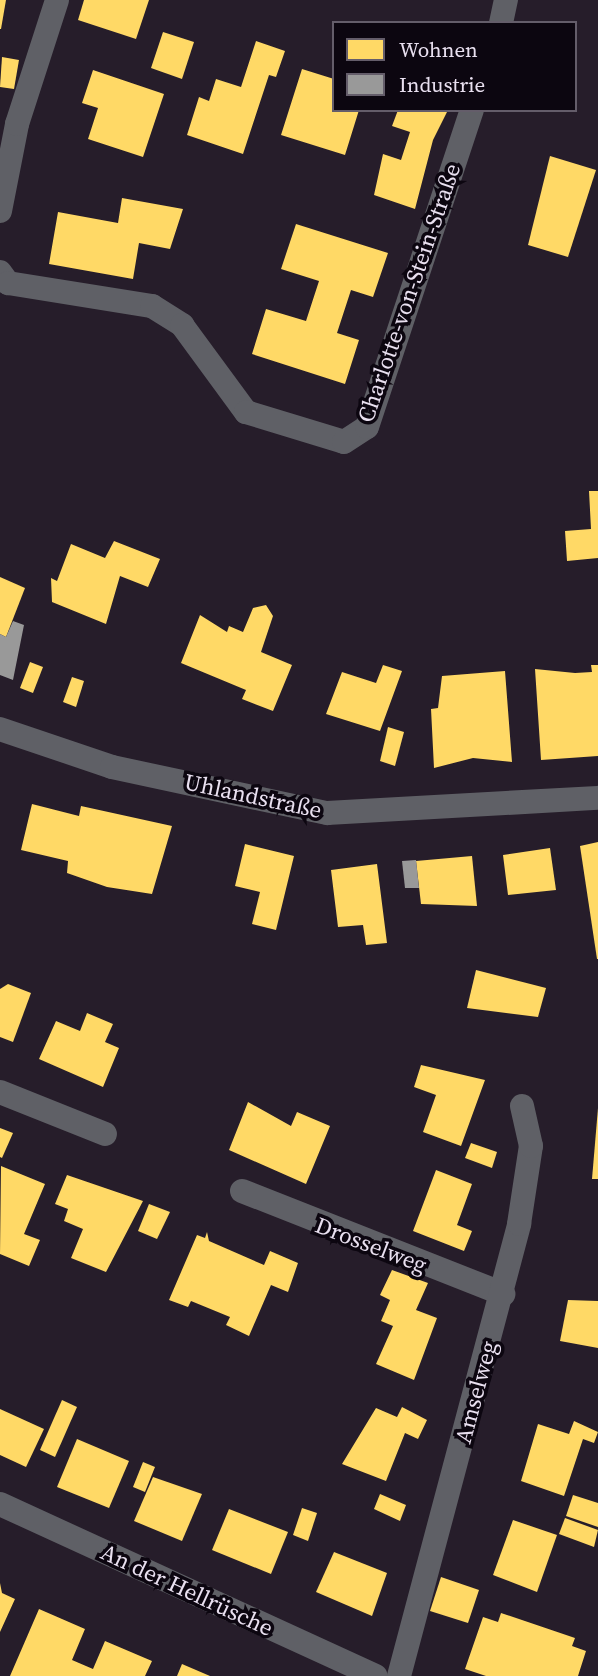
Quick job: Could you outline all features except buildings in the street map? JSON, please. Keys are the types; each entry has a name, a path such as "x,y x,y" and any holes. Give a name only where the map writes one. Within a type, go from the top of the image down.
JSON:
{"street":[{"path":"0,211 17,124 57,0"},
{"path":"501,21 506,0"},
{"name":"Charlotte-von-Stein-Straße","path":"0,272 8,283 152,306 182,325 246,412 344,442 367,427 471,112"},
{"name":"Uhlandstraße","path":"0,729 112,767 327,813 598,798"},
{"path":"0,1092 105,1134"},
{"name":"Amselweg","path":"399,1676 503,1294 531,1146 522,1106"},
{"name":"Drosselweg","path":"242,1191 503,1294"},
{"name":"An der Hellrüsche","path":"0,1504 374,1676"}]}
